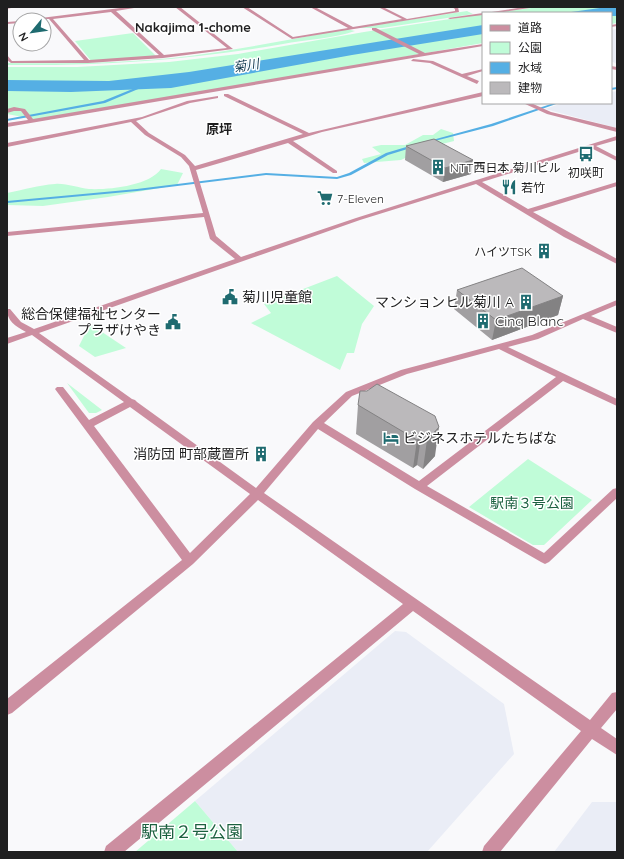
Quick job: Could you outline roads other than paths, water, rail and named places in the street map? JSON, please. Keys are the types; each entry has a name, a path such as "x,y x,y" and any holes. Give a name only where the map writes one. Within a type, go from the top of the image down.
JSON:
{"street":[{"path":"7,8 13,7"},
{"path":"52,18 77,13 138,7"},
{"path":"7,56 9,62 88,62 163,57 231,49 177,7"},
{"path":"244,7 292,38 457,12 457,8 454,7"},
{"path":"312,7 349,28 375,30 482,13"},
{"path":"380,7 406,20"},
{"path":"490,7 498,7"},
{"path":"495,12 534,7"},
{"path":"112,10 163,57"},
{"path":"476,10 482,13"},
{"path":"52,20 88,62"},
{"path":"375,30 477,82"},
{"path":"7,125 482,45"},
{"path":"422,55 482,49"},
{"path":"357,70 414,60 422,60 482,84"},
{"path":"7,145 132,120 189,102 350,67"},
{"path":"463,75 482,70"},
{"path":"193,169 309,135 482,94"},
{"path":"226,95 309,135"},
{"path":"528,104 540,109 617,130"},
{"path":"7,111 14,109 23,110 32,121"},
{"path":"132,120 147,134 183,156 193,169 213,237 240,260"},
{"path":"7,341 358,219 617,138"},
{"path":"289,141 335,172"},
{"path":"591,146 617,159"},
{"path":"477,182 567,235 617,262"},
{"path":"528,211 617,184"},
{"path":"7,234 207,215"},
{"path":"7,708 189,561 257,494 269,478 317,424 340,402 360,389 411,370 462,355 500,347 535,337 573,320 585,317 617,302"},
{"path":"7,311 18,324 33,332 132,402 257,494 617,748"},
{"path":"585,317 617,330"},
{"path":"500,347 617,403"},
{"path":"419,486 562,377"},
{"path":"60,389 189,561"},
{"path":"88,425 132,402"},
{"path":"317,424 419,486 545,559 617,492"},
{"path":"112,852 413,604"},
{"path":"490,852 617,698"}],"water":[{"path":"617,7 617,16 612,16 612,12 571,12"},
{"name":"菊川","path":"482,25 482,34 352,55 171,88 71,92 7,91 7,80 109,81 189,72"}],"waterway":[{"path":"7,120 104,102 141,87"},
{"path":"612,89 617,88"},
{"path":"427,142 492,125 554,104"},
{"path":"7,202 137,190 266,174 337,178 350,174 387,154 413,146"}],"place":[{"name":"初咲町","path":"586,154"},
{"name":"NTT西日本 菊川ビル","path":"438,167"},
{"name":"若竹","path":"509,187"},
{"name":"7-Eleven","path":"325,198"},
{"name":"ハイツTSK","path":"544,251"},
{"name":"菊川児童館","path":"230,297"},
{"name":"マンションヒル菊川 A","path":"526,302"},
{"name":"Cinq Blanc","path":"483,321"},
{"name":"総合保健福祉センター プラザけやき","path":"173,322"},
{"name":"ビジネスホテルたちばな","path":"391,438"},
{"name":"消防団 町部蔵置所","path":"261,454"}],"district":[{"name":"Nakajima 1-chome","path":"193,27"},
{"name":"原坪","path":"219,129"}],"park label":[{"name":"駅南３号公園","path":"532,503"},
{"name":"駅南２号公園","path":"192,831"}]}
